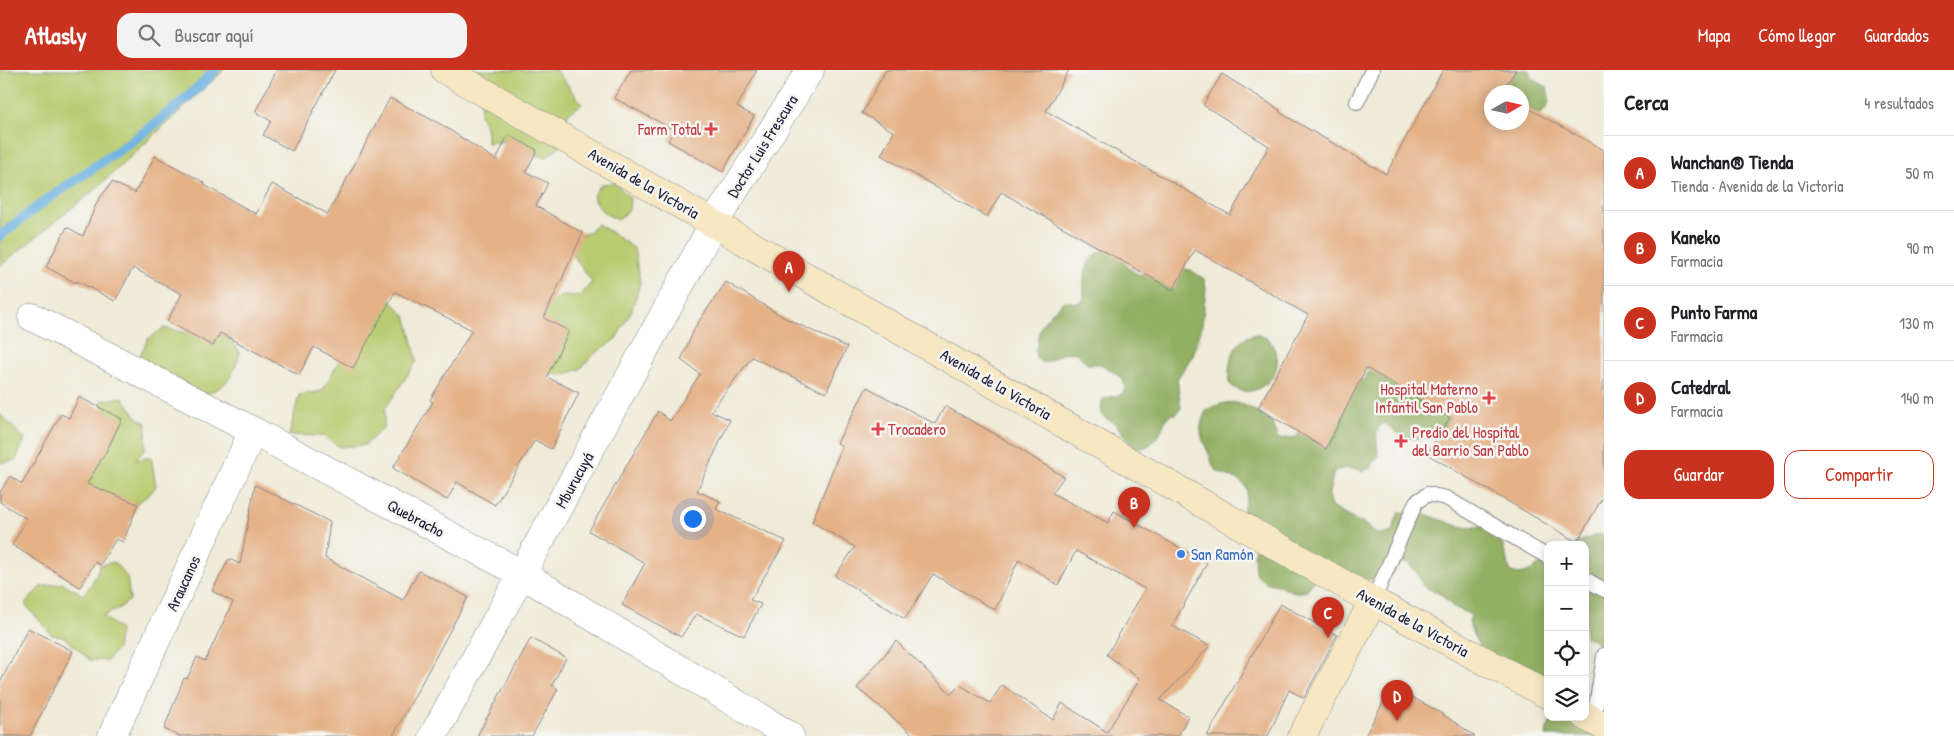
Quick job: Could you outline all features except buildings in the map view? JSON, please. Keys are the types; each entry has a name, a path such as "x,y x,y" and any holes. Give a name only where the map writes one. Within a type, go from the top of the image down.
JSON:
{"main road":[{"name":"Avenida de la Victoria","path":"445,70 1373,601 1544,693"},
{"path":"1302,736 1373,601"}],"street":[{"name":"Doctor Luis Frescura","path":"714,223 810,70"},
{"name":"Mburucuyá","path":"433,736 714,223"},
{"name":"Quebracho","path":"32,317 253,431 522,574 790,736"},
{"name":"Araucanos","path":"112,736 253,431"}],"lane":[{"path":"1357,102 1372,70"},
{"path":"1373,601 1416,502 1428,494 1446,498 1544,555"},
{"path":"1589,581 1604,590"},
{"path":"1594,720 1604,655"}],"green space":[{"path":"0,70 224,70 99,186 0,266"},
{"path":"469,70 556,70 582,104 568,113 566,125 568,140 546,157 529,154 517,140 487,143 487,131 480,114 481,105"},
{"path":"1475,70 1529,70 1533,78 1547,87 1549,98 1547,107 1542,113 1529,114 1529,85 1489,85"},
{"path":"615,183 630,198 629,210 620,219 603,212 593,196 601,184"},
{"path":"598,224 634,248 640,283 632,310 616,339 594,354 580,369 563,375 547,373 543,335 545,305 563,295 580,296 592,282 573,255 573,238 587,233"},
{"path":"1103,251 1115,255 1132,271 1144,276 1149,271 1191,270 1204,279 1206,288 1202,326 1193,355 1177,379 1181,408 1177,414 1170,414 1157,438 1142,448 1132,445 1114,423 1101,414 1102,400 1123,394 1125,387 1123,380 1119,376 1101,364 1087,364 1077,353 1062,354 1043,363 1037,359 1035,353 1038,334 1050,314 1064,301 1077,303 1084,300 1084,278 1088,265 1096,254"},
{"path":"369,283 392,302 407,318 417,361 385,409 384,427 365,445 340,447 323,436 289,435 299,395 322,391 348,346"},
{"path":"164,328 188,333 207,331 230,338 240,353 232,375 219,388 204,395 139,357 148,339"},
{"path":"1256,334 1269,339 1275,350 1277,366 1274,375 1268,382 1253,391 1236,389 1229,383 1231,360 1237,346 1248,336"},
{"path":"1371,365 1450,418 1440,432 1429,437 1416,439 1404,437 1383,423 1377,434 1378,457 1370,468 1363,471 1349,468 1334,471 1329,493 1331,507 1362,522 1378,534 1393,532 1399,513 1407,512 1430,516 1463,527 1484,527 1492,531 1500,540 1511,572 1522,574 1544,562 1544,678 1536,679 1484,654 1473,635 1469,622 1471,615 1452,606 1442,595 1423,586 1417,573 1408,563 1400,563 1393,574 1366,580 1352,576 1339,566 1319,565 1311,586 1304,591 1298,592 1264,582 1255,572 1254,552 1256,545 1245,528 1242,518 1247,496 1246,488 1241,482 1217,471 1214,467 1201,433 1203,417 1206,411 1220,404 1238,403 1250,408 1270,421 1273,424 1278,439 1297,437 1300,430 1354,385 1363,380"},
{"path":"122,397 136,416 147,424 145,449 136,460 151,457 156,486 150,494 137,503 92,501 82,470 107,420 101,401"},
{"path":"0,414 25,439 16,460 0,463"},
{"path":"1596,535 1604,535 1604,650 1593,639 1589,638 1589,541 1582,541"},
{"path":"114,562 127,577 130,600 115,611 103,616 120,630 117,649 107,661 90,660 64,637 52,635 25,604 40,587 63,583 83,595 91,585 100,565"},
{"path":"1551,721 1589,721 1604,736 1546,736"}],"waterway":[{"path":"0,236 42,203 156,123 215,70"}],"place":[{"name":"Farm Total","path":"711,129"},
{"name":"Wanchan® Tienda","path":"789,292"},
{"name":"Hospital Materno Infantil San Pablo","path":"1489,398"},
{"name":"Trocadero","path":"878,429"},
{"name":"Predio del Hospital del Barrio San Pablo","path":"1401,441"},
{"name":"Kaneko","path":"1134,528"},
{"name":"San Ramón","path":"1181,554"},
{"name":"Punto Farma","path":"1328,638"},
{"name":"Catedral","path":"1397,721"}]}
